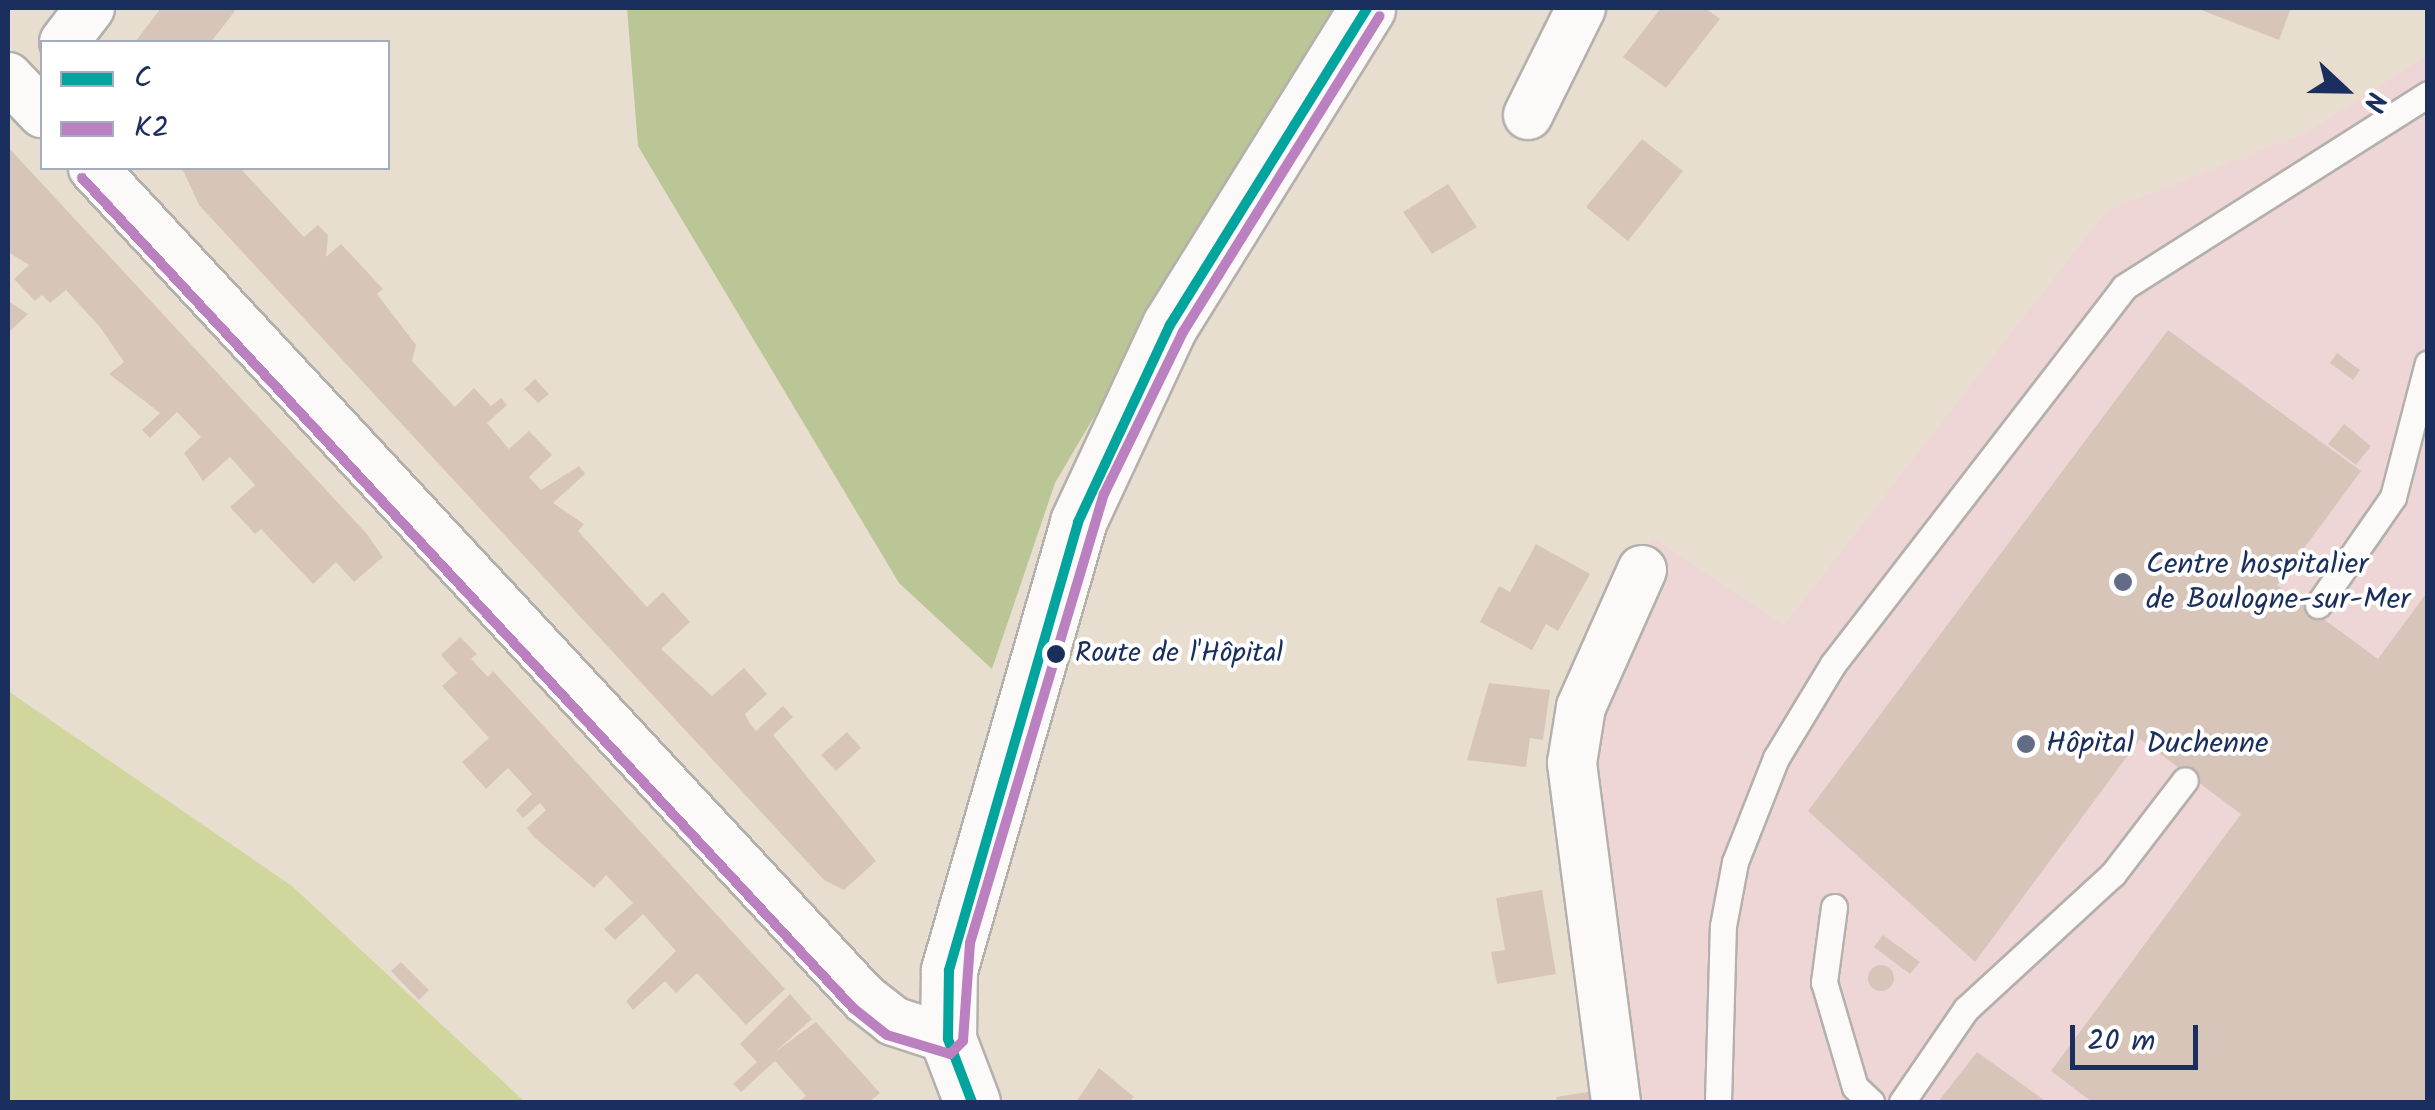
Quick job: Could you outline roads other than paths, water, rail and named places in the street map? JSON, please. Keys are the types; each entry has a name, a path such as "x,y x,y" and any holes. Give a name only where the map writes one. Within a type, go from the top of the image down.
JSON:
{"street":[{"path":"66,40 90,8"},
{"path":"972,1102 948,1038 958,926 1090,489 1170,326 1367,8"},
{"path":"1528,115 1582,8"},
{"path":"95,170 864,998 893,1020 948,1038"},
{"path":"1616,1102 1572,763 1581,708 1642,570"}],"lane":[{"path":"1718,1102 1723,926 1735,862 1776,758 1834,664 2124,287 2428,94"},
{"path":"2318,605 2393,496 2428,363"},
{"path":"1902,1102 1966,1009 2113,874 2186,780"},
{"path":"1834,908 1824,982 1855,1087 1871,1102"}],"place":[{"name":"Centre hospitalier de Boulogne-sur-Mer","path":"2123,582"},
{"name":"Route de l'Hôpital","path":"1056,654"},
{"name":"Hôpital Duchenne","path":"2026,744"}]}
